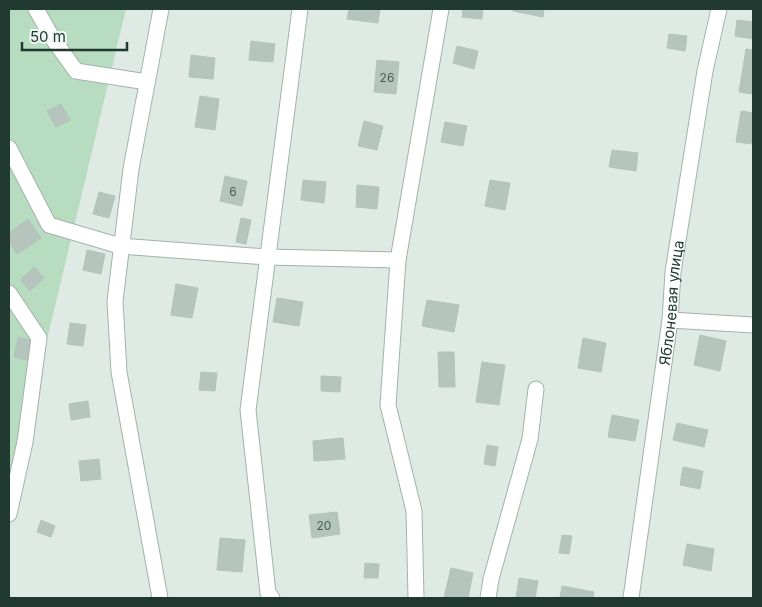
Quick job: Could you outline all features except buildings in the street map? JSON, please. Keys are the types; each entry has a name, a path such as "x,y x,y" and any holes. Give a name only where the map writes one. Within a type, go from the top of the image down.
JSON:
{"street":[{"path":"36,9 53,39 76,71 147,82"},
{"path":"160,598 119,372 114,301 131,169 161,9"},
{"path":"272,598 268,593 248,410 300,9"},
{"path":"416,598 414,511 388,405 398,260 441,9"},
{"name":"Яблоневая улица","path":"630,598 670,320 676,253 705,71 719,9"},
{"path":"9,148 49,225 120,246 267,257 398,260"},
{"path":"9,293 39,338 25,442 9,514"},
{"path":"670,320 753,325"},
{"path":"488,598 491,579 530,439 536,389"},
{"path":"9,455 18,472"}],"green space":[{"path":"9,9 126,9 9,499"}]}
